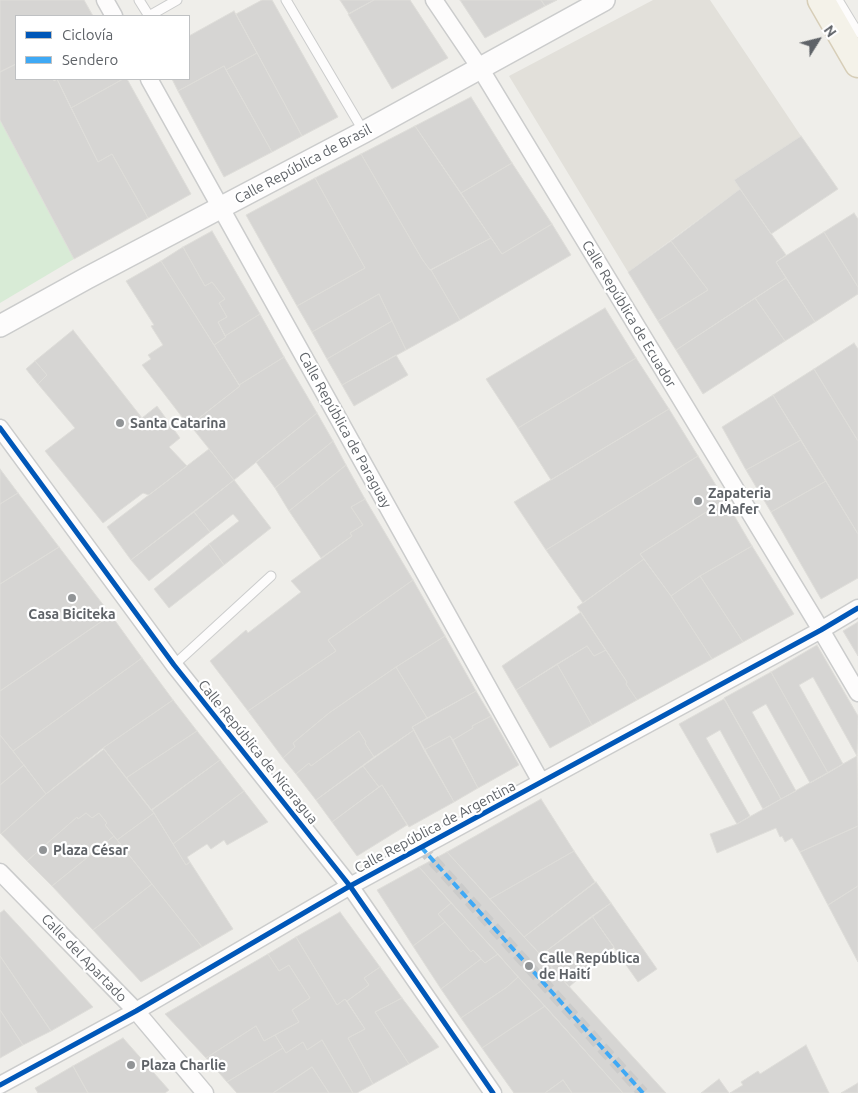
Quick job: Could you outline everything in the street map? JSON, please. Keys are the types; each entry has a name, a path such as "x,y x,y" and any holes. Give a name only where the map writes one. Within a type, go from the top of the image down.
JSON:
{"main road":[{"path":"821,0 858,64"}],"street":[{"path":"105,0 113,15"},
{"name":"Calle República de Ecuador","path":"434,0 480,68 858,693"},
{"name":"Calle República de Brasil","path":"0,326 364,132 604,0"},
{"name":"Calle República de Paraguay","path":"150,80 541,782"},
{"name":"Calle República de Nicaragua","path":"0,428 174,665 350,886 493,1093"},
{"name":"Calle República de Argentina","path":"0,1084 136,1011 350,886 821,630 858,608"},
{"name":"Calle del Apartado","path":"0,872 136,1011 205,1093"}],"lane":[{"path":"139,0 148,15"},
{"path":"151,15 177,0"},
{"path":"286,0 364,132"},
{"path":"838,0 858,33"},
{"path":"174,665 271,576"}],"shaded area":[{"path":"653,0 710,0 801,136 734,180 740,189 628,272 509,76"}],"green space":[{"path":"0,120 74,259 0,303"}],"building":[{"path":"0,0 84,0 92,15 15,15 15,64 0,72"},
{"path":"262,0 272,0 338,117 302,136 236,14"},
{"path":"340,0 374,0 349,14"},
{"path":"374,0 410,0 448,58 392,89 348,14"},
{"path":"460,0 541,0 545,6 485,38"},
{"path":"541,0 557,0 545,6"},
{"path":"234,11 257,53 226,70 224,66 178,91 172,80 190,80 190,35"},
{"path":"257,53 302,136 272,152 226,70"},
{"path":"15,64 15,80 57,80 98,162 112,154 148,218 74,259 0,120 0,72"},
{"path":"224,66 272,152 224,177 178,91"},
{"path":"57,80 121,80 71,108"},
{"path":"121,80 128,80 191,194 148,218 112,154 98,162 71,108"},
{"path":"471,97 512,163 461,193 415,126"},
{"path":"415,126 491,238 430,270 361,154"},
{"path":"801,136 838,189 771,234 734,180"},
{"path":"361,154 460,320 406,350 379,294 312,332 297,306 365,268 315,178"},
{"path":"512,163 552,224 502,254 461,193"},
{"path":"315,178 365,268 297,306 246,215"},
{"path":"740,189 786,255 776,262 786,278 676,350 658,321 708,290 671,241"},
{"path":"854,213 858,219 858,287 824,232"},
{"path":"552,224 571,255 460,320 431,270 491,238 502,254"},
{"path":"212,231 260,314 225,336 218,322 227,317 219,303 225,299 212,282 205,286 183,247"},
{"path":"824,232 858,287 858,294 815,322 776,262"},
{"path":"671,241 708,290 658,321 628,272"},
{"path":"183,247 205,286 212,282 225,299 219,303 227,317 218,322 226,337 214,345 161,261"},
{"path":"161,261 240,386 189,426 142,365 151,359 148,355 163,345 151,326 154,325 126,281"},
{"path":"786,278 815,322 785,341 755,298"},
{"path":"379,294 392,321 327,359 312,332"},
{"path":"755,298 785,341 703,394 676,350"},
{"path":"605,308 636,358 518,428 486,379"},
{"path":"260,314 284,357 239,385 214,345"},
{"path":"392,321 406,350 342,385 327,359"},
{"name":"Santa Catarina","path":"73,330 142,418 157,406 180,438 169,447 187,466 149,495 143,493 103,523 45,451 75,428 38,384 47,375 35,361"},
{"path":"854,343 858,349 858,441 814,369"},
{"path":"396,355 408,375 354,406 342,385"},
{"path":"284,357 317,413 234,480 190,425 239,385"},
{"path":"636,358 669,409 551,480 518,428"},
{"path":"35,361 47,375 38,384 26,369"},
{"path":"814,369 858,441 858,534 773,395"},
{"path":"773,395 801,440 746,470 722,427"},
{"path":"669,409 698,456 546,550 514,502"},
{"path":"317,413 333,441 275,488 256,462"},
{"path":"801,440 826,481 771,512 746,470"},
{"path":"333,441 346,465 289,511 275,488"},
{"path":"209,449 234,480 131,560 107,527"},
{"path":"698,456 725,500 640,554 644,559 583,603 546,550"},
{"path":"346,465 365,499 351,507 363,525 350,533 352,536 321,558 289,511"},
{"path":"0,469 18,493 0,504"},
{"path":"234,480 271,528 224,565 209,544 239,521 233,514 210,532 194,512"},
{"path":"826,481 858,534 858,578 821,599 771,512"},
{"path":"18,493 59,547 0,584 0,504"},
{"path":"365,499 413,580 328,640 336,651 248,711 210,661 246,630 248,633 301,592 291,581 352,536 350,533 363,525 351,507"},
{"path":"725,500 752,546 700,576 671,596 640,554"},
{"path":"194,512 210,532 149,581 131,560"},
{"path":"209,544 224,565 169,608 154,589"},
{"path":"752,546 794,614 743,642 700,576"},
{"path":"59,547 111,615 0,691 0,584"},
{"path":"644,559 671,596 712,659 637,700 577,607"},
{"path":"700,576 743,642 712,659 671,596"},
{"path":"413,580 445,636 329,713 293,743 295,747 283,758 248,711 336,651 328,640"},
{"path":"581,612 606,650 594,656 587,646 516,690 502,666"},
{"path":"111,615 142,658 13,751 0,735 0,691"},
{"path":"858,622 858,656 843,631"},
{"path":"445,636 476,691 427,718 396,667"},
{"path":"817,645 858,716 857,756 813,677 799,685 843,764 828,773 771,672"},
{"path":"587,646 594,656 606,650 637,700 592,725 557,664"},
{"path":"142,658 173,700 103,748 46,794 13,751"},
{"path":"557,664 592,725 550,748 516,690"},
{"path":"396,667 427,718 412,727 414,730 374,757 359,731 311,766 309,763 296,774 283,758 295,747 293,743 329,713"},
{"path":"771,672 828,773 810,783 766,704 752,712 796,791 781,799 724,698"},
{"path":"476,691 491,716 472,726 473,728 453,740 450,736 424,750 412,727"},
{"path":"724,699 781,799 763,809 720,730 706,738 750,816 737,824 679,724"},
{"path":"173,700 197,731 126,778 103,748"},
{"path":"491,716 519,765 478,788 453,740 473,728 472,726"},
{"path":"414,730 454,802 409,827 382,785 379,787 363,766"},
{"path":"197,731 220,760 151,810 126,778"},
{"path":"359,731 374,757 316,800 296,774 309,763 311,766"},
{"path":"0,735 24,765 0,785"},
{"path":"450,736 478,788 454,802 424,750"},
{"path":"104,749 154,813 117,840 105,825 107,823 99,813 92,818 86,813 78,819 77,817 27,861 1,834 46,794"},
{"path":"857,756 858,826 800,852 792,838 785,842 782,836 780,837 776,828 717,853 710,834 737,824"},
{"path":"220,760 244,791 173,844 152,810"},
{"path":"24,765 46,794 1,834 0,785"},
{"path":"363,766 379,787 332,822 316,800"},
{"path":"382,785 407,825 357,856 332,822"},
{"path":"244,791 268,822 227,845 224,840 211,849 207,844 187,857 190,862 186,865 173,844"},
{"path":"541,799 574,851 490,899 447,852"},
{"path":"86,813 92,818 99,813 107,823 105,825 114,836 52,886 27,861 77,817 78,819"},
{"path":"154,813 186,865 190,862 233,929 202,947 117,840"},
{"path":"858,826 858,886 828,905 800,852"},
{"path":"114,836 152,884 93,930 52,886"},
{"path":"574,851 595,882 524,937 490,899"},
{"name":"Calle República de Haití","path":"447,852 666,1093 623,1093 419,867"},
{"path":"419,867 451,903 438,914 445,922 413,946 377,890"},
{"path":"596,882 611,903 541,955 524,937"},
{"path":"152,884 202,947 141,982 93,930"},
{"path":"858,886 858,962 828,905"},
{"path":"451,903 498,954 485,963 473,950 471,952 438,914"},
{"path":"611,903 657,969 638,982 592,916"},
{"path":"4,910 93,1007 51,1031 0,956 0,913"},
{"path":"340,912 380,967 364,978 369,985 347,1001 345,999 337,1005 296,937"},
{"path":"592,916 614,947 569,987 541,955"},
{"path":"445,922 471,952 473,950 481,959 441,989 413,946"},
{"path":"296,937 337,1005 345,999 365,1029 348,1038 373,1084 357,1093 353,1093 322,1040 307,1050 303,1042 286,1053 275,1035 299,1022 292,1010 310,998 289,965 279,971 268,954"},
{"path":"268,954 279,971 289,965 310,998 292,1010 299,1022 264,1041 256,1026 206,1058 165,1014"},
{"path":"498,954 518,977 507,987 461,1018 441,989 481,959 485,963"},
{"path":"0,956 51,1031 23,1045 0,1010"},
{"path":"380,967 402,998 375,1012 409,1064 373,1084 348,1038 365,1029 347,1001 369,985 364,978"},
{"path":"518,977 545,1006 482,1048 461,1018 507,987"},
{"path":"402,998 439,1047 409,1064 375,1012"},
{"path":"545,1006 623,1093 572,1093 563,1080 545,1093 514,1093 482,1048"},
{"path":"0,1010 23,1045 0,1058"},
{"path":"256,1026 264,1041 275,1035 283,1048 227,1082 206,1058"},
{"path":"123,1038 169,1090 165,1093 88,1093 73,1066"},
{"path":"322,1040 353,1093 329,1093 312,1067 273,1093 237,1093 227,1082 283,1048 286,1053 303,1042 307,1050"},
{"path":"806,1045 829,1093 730,1093 743,1085 741,1082 758,1071 760,1074"},
{"path":"73,1066 88,1093 38,1093 35,1088"},
{"path":"312,1067 329,1093 273,1093"},
{"path":"719,1079 729,1093 701,1093"},
{"path":"563,1080 572,1093 545,1093"},
{"path":"858,1083 858,1093 841,1093"}],"tunnel":[{"path":"421,847 643,1093"}],"marked path":[{"path":"421,847 643,1093"}],"cycle path":[{"path":"0,428 174,665 350,886 493,1093"},
{"path":"0,1085 136,1011 350,886 821,630 858,608"}],"place":[{"name":"Santa Catarina","path":"120,423"},
{"name":"Zapateria 2 Mafer","path":"698,501"},
{"name":"Casa Biciteka","path":"72,598"},
{"name":"Plaza César","path":"43,850"},
{"name":"Calle República de Haití","path":"529,966"},
{"name":"Plaza Charlie","path":"131,1065"}]}
